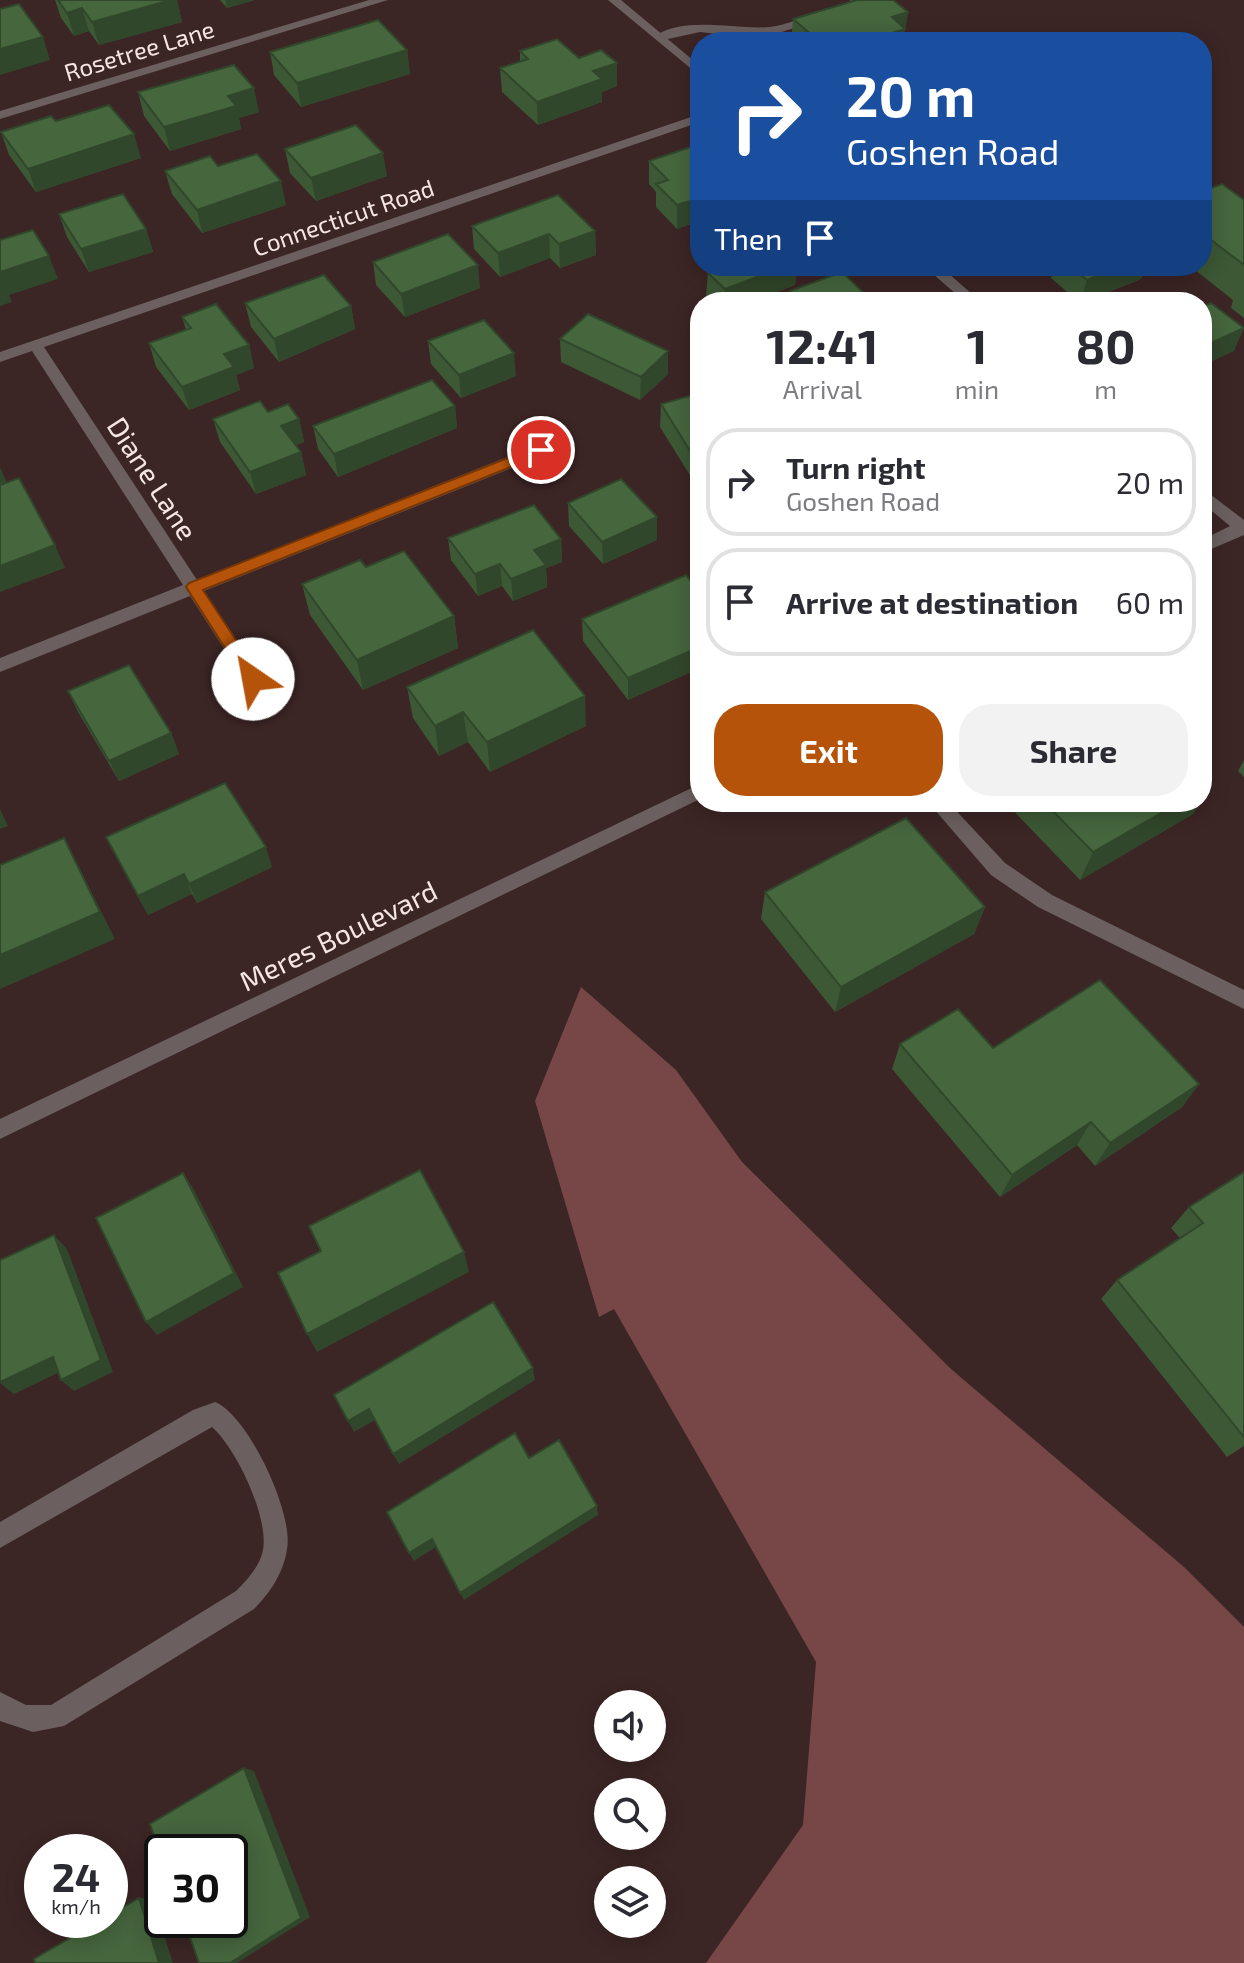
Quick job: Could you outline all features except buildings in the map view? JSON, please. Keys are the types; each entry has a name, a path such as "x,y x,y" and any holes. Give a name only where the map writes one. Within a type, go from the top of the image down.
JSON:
{"street":[{"name":"Rosetree Lane","path":"0,115 382,0"},
{"path":"614,0 690,63"},
{"path":"659,37 700,28 735,32 775,30 833,11"},
{"name":"Connecticut Road","path":"0,357 690,121"},
{"path":"943,276 962,292"},
{"name":"Diane Lane","path":"35,345 253,679"},
{"path":"0,665 541,450"},
{"path":"1212,502 1243,528 1212,542"},
{"name":"Meres Boulevard","path":"0,1129 690,796"},
{"path":"946,812 998,869 1022,886 1244,1000"},
{"path":"0,1536 201,1418 215,1414 225,1419 237,1434 276,1527 276,1545 271,1561 256,1590 245,1600 55,1717 37,1721 8,1712 0,1705"}],"shaded area":[{"path":"581,987 676,1070 742,1162 951,1369 1184,1567 1244,1627 1244,1963 706,1963 803,1825 816,1662 614,1309 599,1317 535,1101"}],"route":[{"path":"253,679 194,587 541,450"}]}
